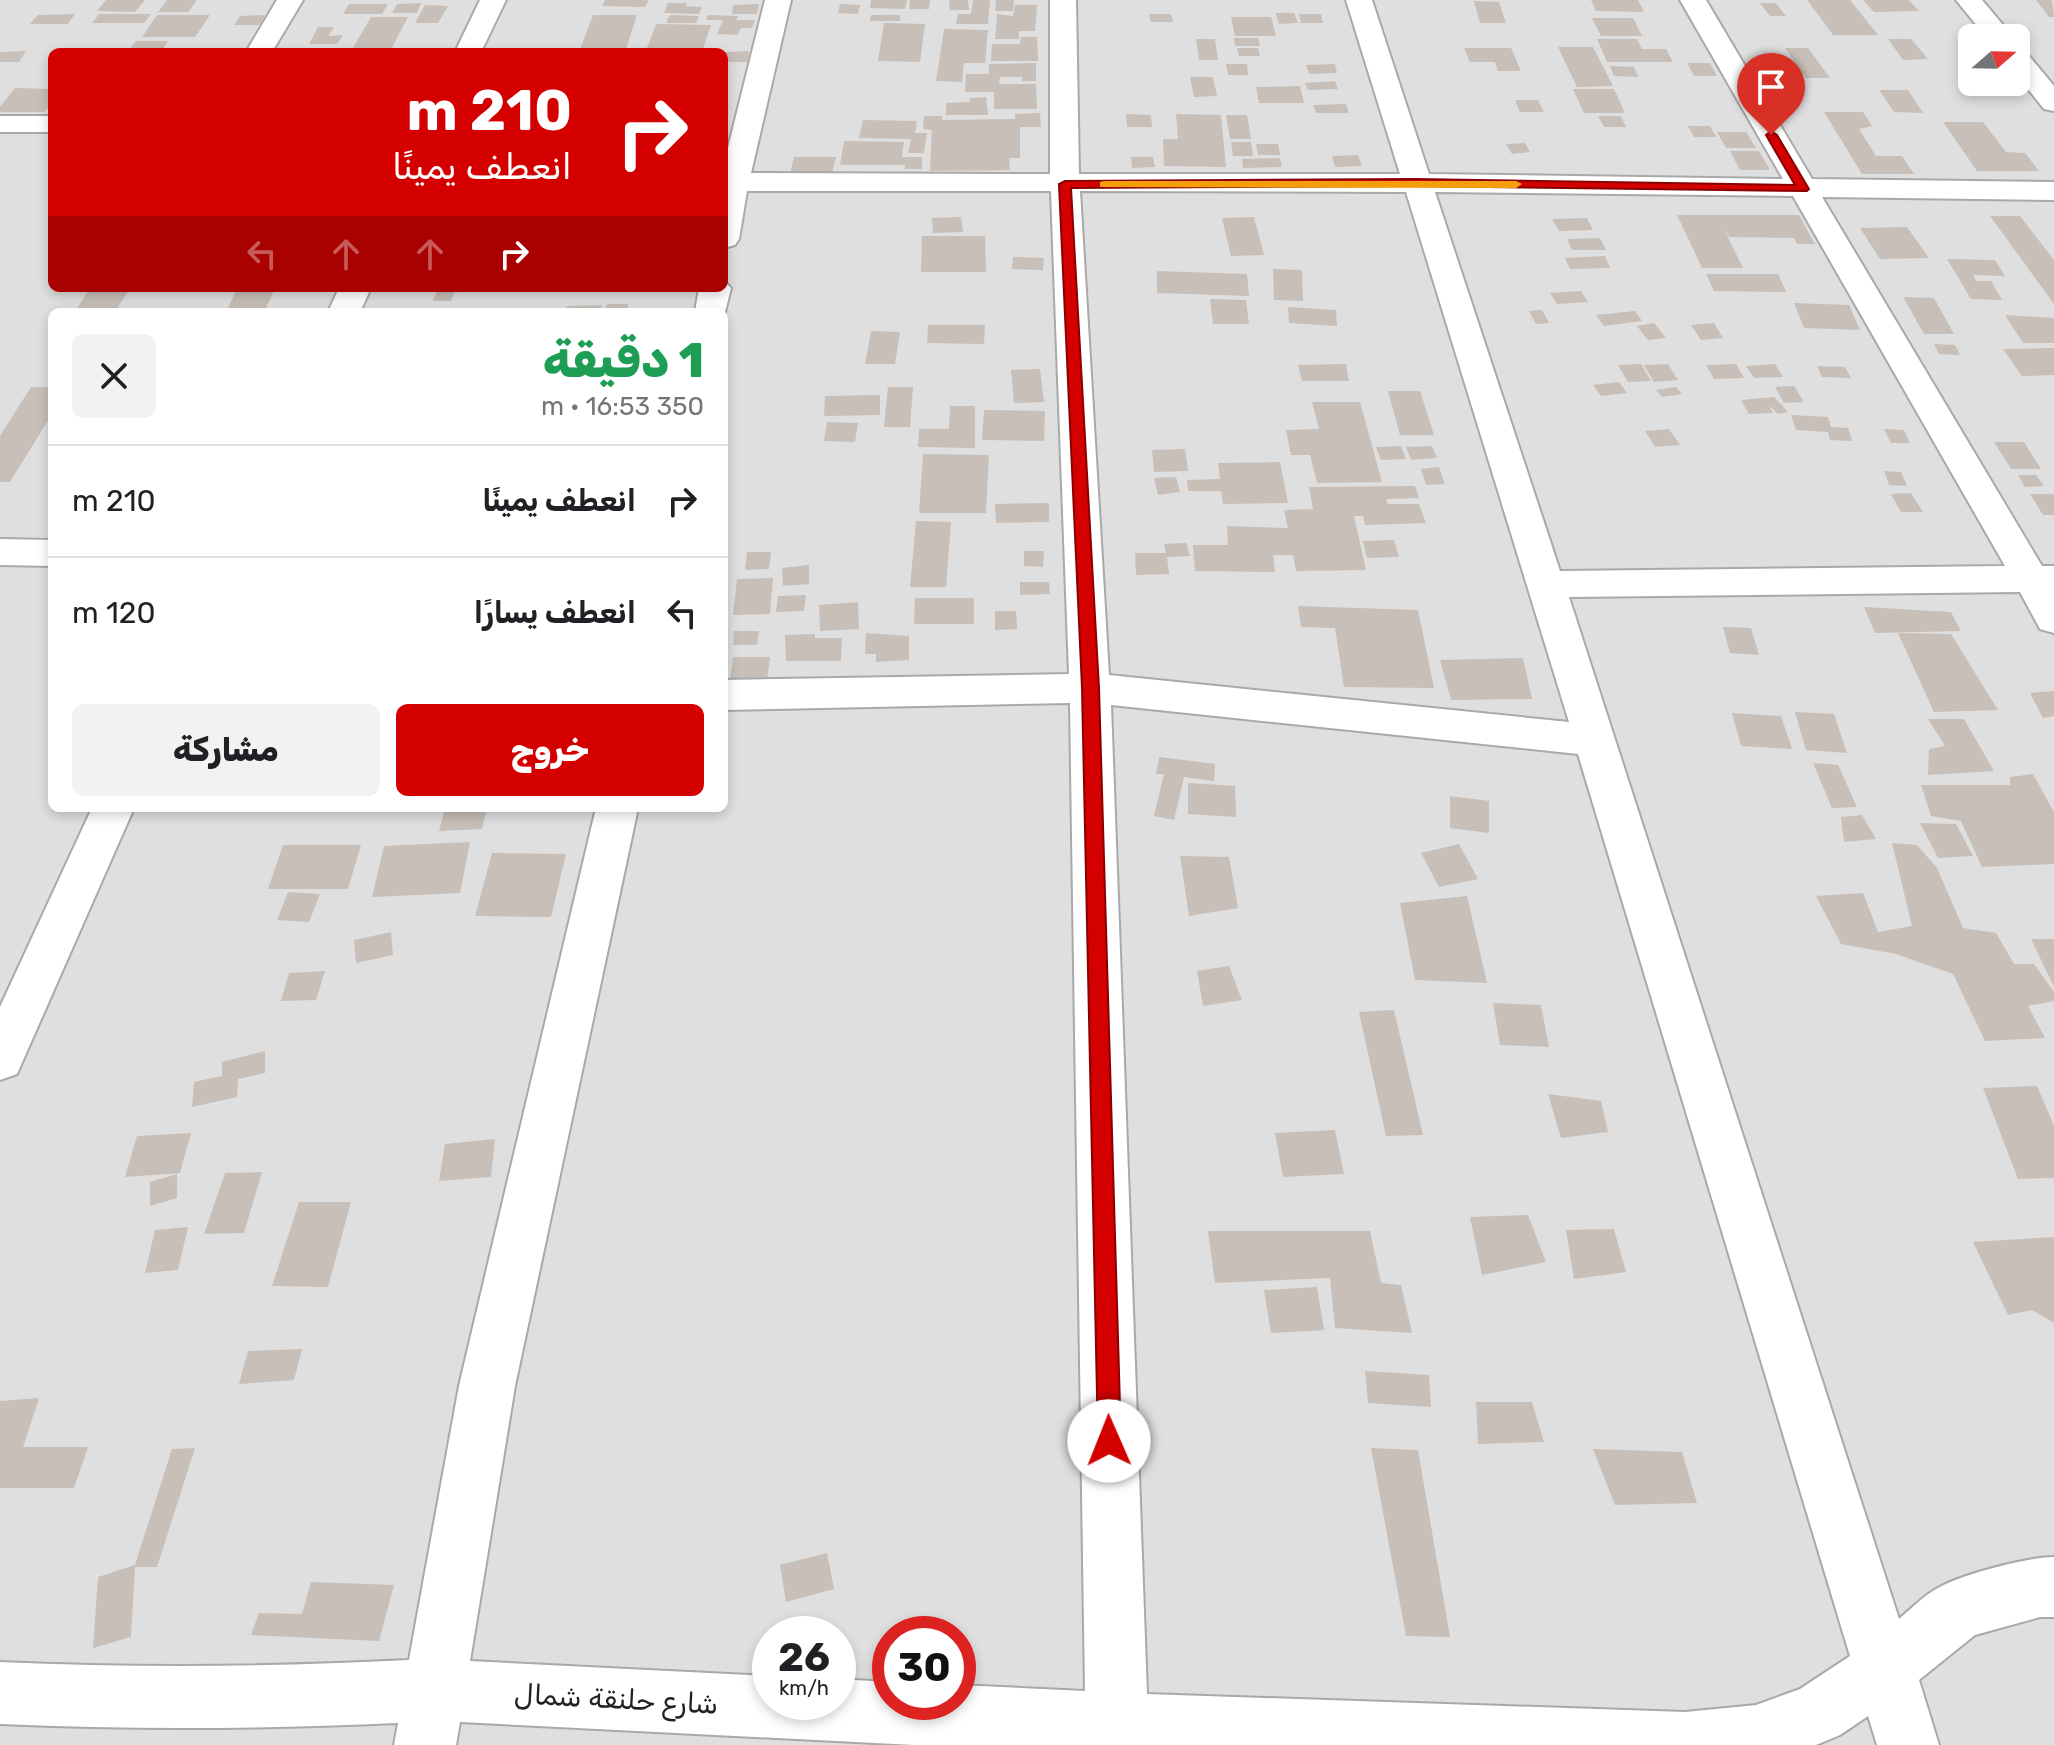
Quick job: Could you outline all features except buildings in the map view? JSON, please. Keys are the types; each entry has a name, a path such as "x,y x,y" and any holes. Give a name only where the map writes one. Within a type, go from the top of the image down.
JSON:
{"street":[{"path":"261,48 290,0"},
{"path":"470,48 493,0"},
{"path":"778,0 729,182 1415,183 2054,191"},
{"path":"1063,0 1065,184 1090,688 1117,1734"},
{"path":"1359,0 1415,183 1546,584 1908,1745"},
{"path":"1693,0 1803,189 2042,579 2054,619"},
{"path":"1969,0 1989,24"},
{"path":"2030,74 2054,103"},
{"path":"0,124 48,124"},
{"path":"0,552 48,553"},
{"path":"1546,584 2042,579"},
{"path":"728,695 1090,688 1595,740"},
{"path":"0,1059 111,812"},
{"path":"431,1717 487,1386 616,812"},
{"name":"شارع حلنقة شمال","path":"0,1693 136,1699 268,1698 431,1717 1117,1734 1685,1743 1756,1736 1818,1713 1884,1669 1959,1609 2040,1587 2054,1587"}],"shaded area":[{"path":"0,0 2054,0 2054,1745 0,1745"}],"slow traffic":[{"path":"1104,184 1516,184"}],"route":[{"path":"1109,1441 1090,688 1065,184 1415,183 1803,189 1771,135"}]}
